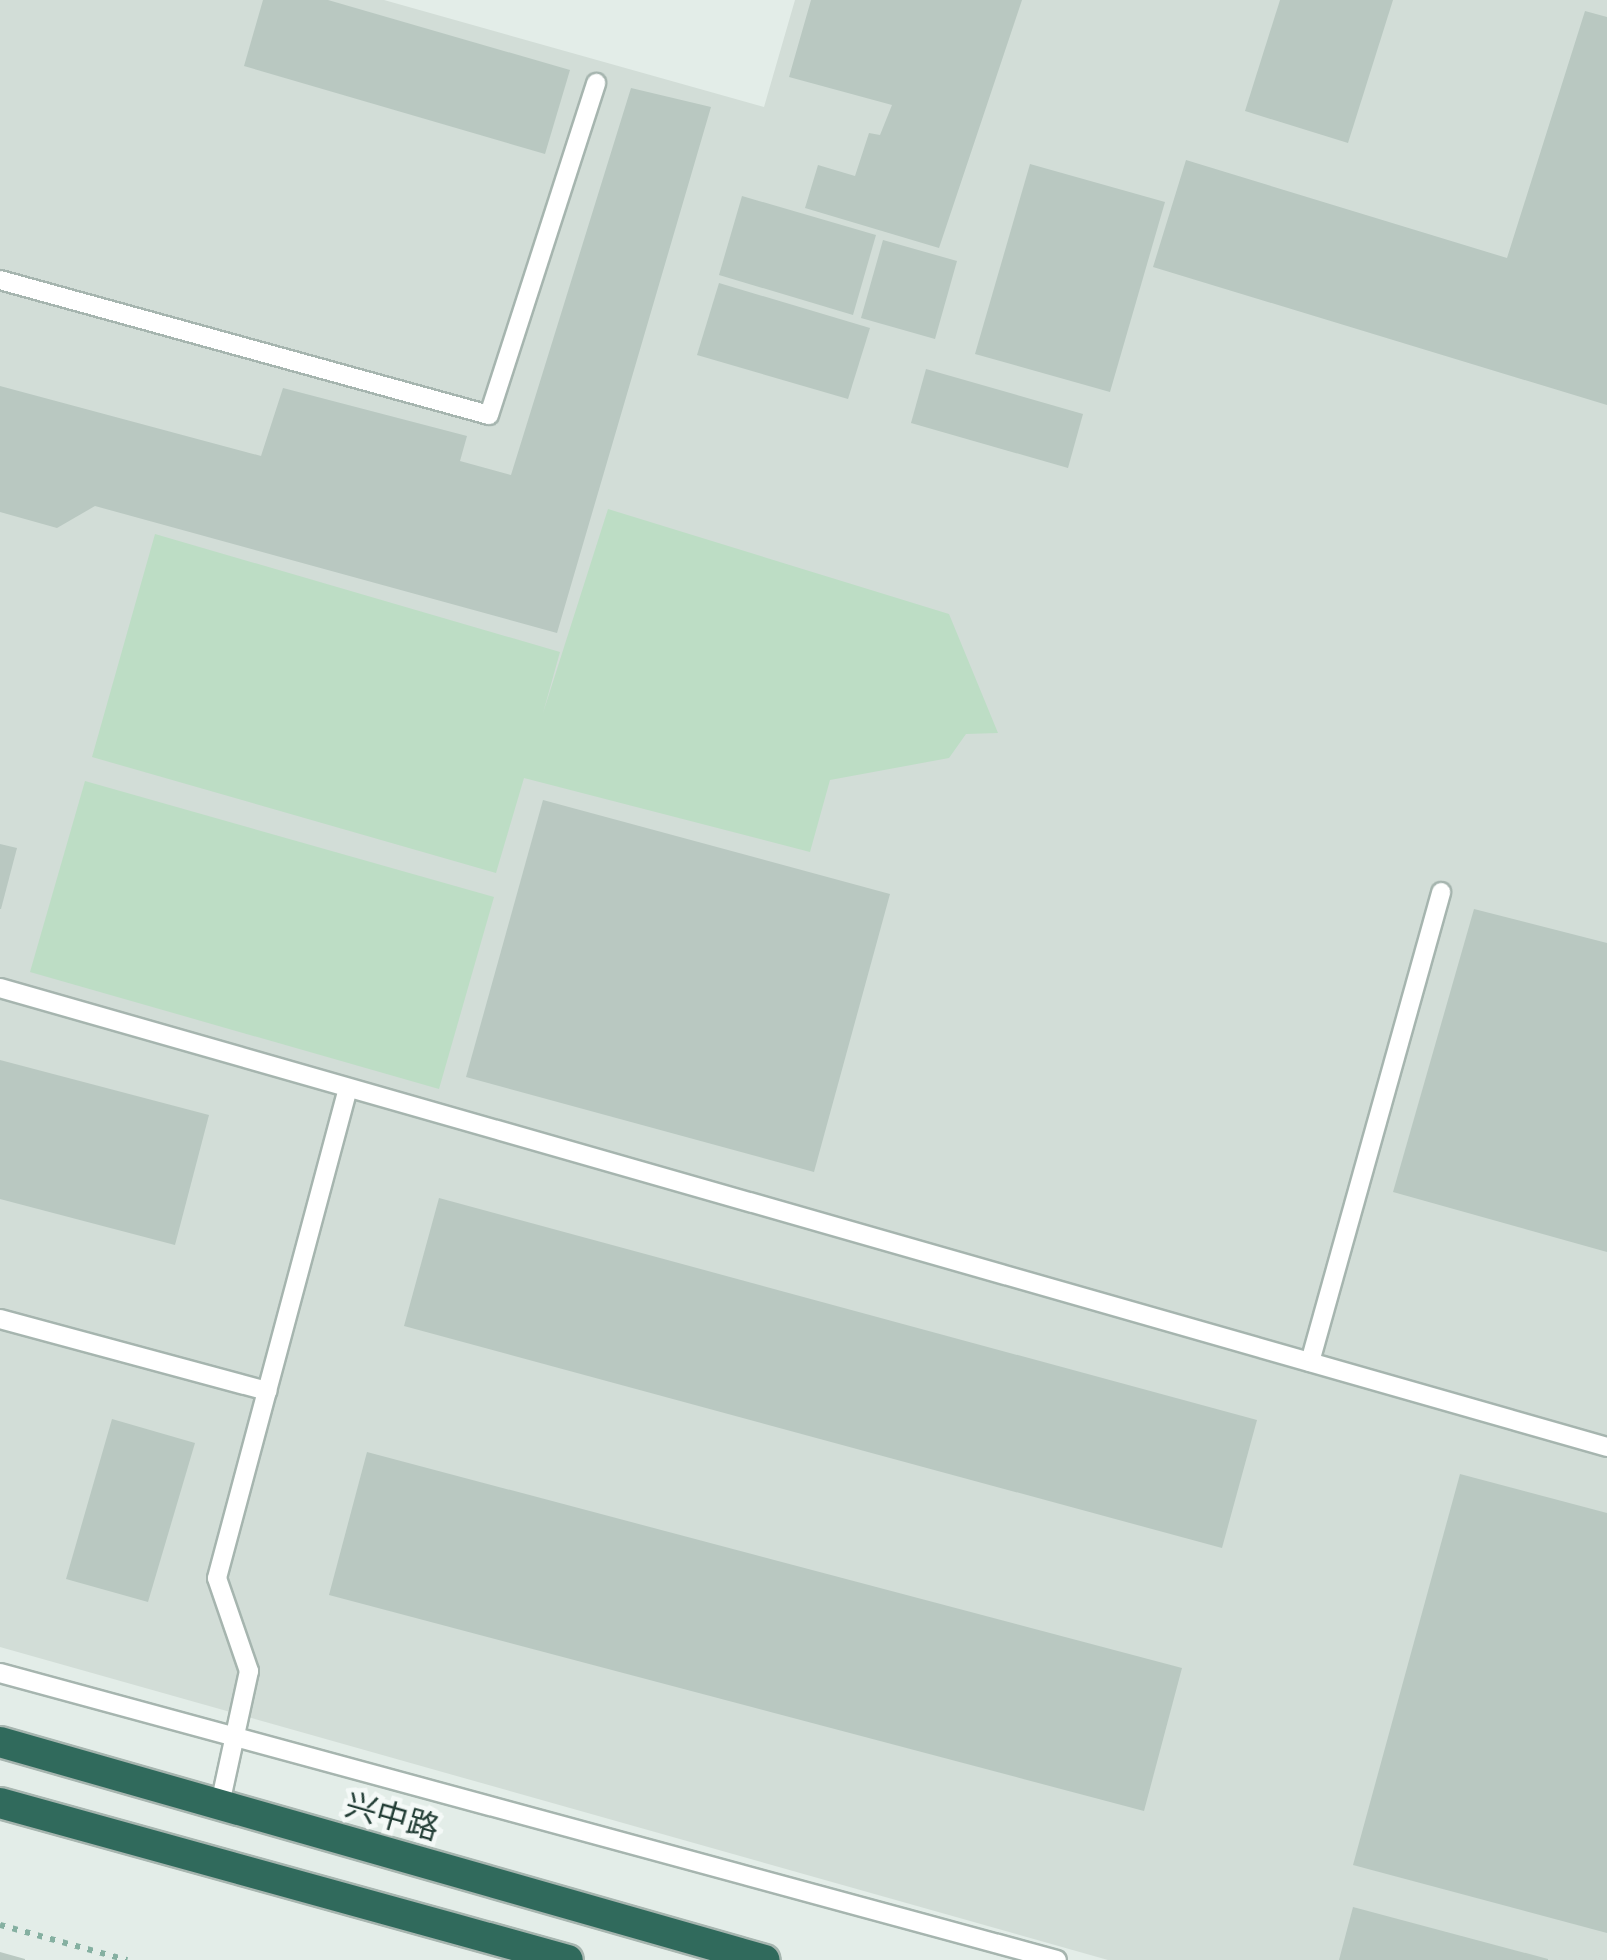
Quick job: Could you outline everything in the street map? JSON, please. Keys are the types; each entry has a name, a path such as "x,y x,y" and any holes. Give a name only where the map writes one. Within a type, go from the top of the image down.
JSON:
{"highway":[{"name":"兴中路","path":"0,1742 765,1960"},
{"path":"0,1803 568,1960"}],"lane":[{"path":"0,280 490,415 596,83"},
{"path":"1310,1362 1442,892"},
{"path":"0,988 1607,1447"},
{"path":"220,1804 249,1672 217,1578 348,1088"},
{"path":"0,1319 267,1392"},
{"path":"0,1672 1058,1960"}],"path":[{"path":"0,1925 128,1960"}],"shaded area":[{"path":"0,0 384,0 764,107 795,0 1607,0 1607,1960 1108,1960 0,1647"}],"green space":[{"path":"608,509 949,614 998,733 966,734 949,758 830,780 810,852 524,778 496,873 92,757 155,534 560,652 543,713"},
{"path":"85,781 494,897 439,1089 30,972"}],"building":[{"path":"263,0 328,0 570,70 545,154 244,66"},
{"path":"811,0 1022,0 939,248 805,208 818,165 855,176 869,133 880,135 892,105 789,77"},
{"path":"1280,0 1393,0 1348,143 1245,111"},
{"path":"1585,11 1607,17 1607,405 1153,267 1186,160 1507,258"},
{"path":"631,88 711,107 557,633 95,506 57,528 0,512 0,386 261,456 283,388 467,436 460,461 511,475"},
{"path":"1030,164 1165,202 1110,392 975,354"},
{"path":"742,196 876,235 853,315 719,275"},
{"path":"883,240 957,261 935,339 861,318"},
{"path":"719,283 870,328 848,399 697,355"},
{"path":"926,369 1083,414 1068,468 911,423"},
{"path":"543,800 890,894 814,1172 466,1077"},
{"path":"0,844 17,848 1,909 0,909"},
{"path":"1474,909 1607,943 1607,1252 1393,1192"},
{"path":"0,1060 209,1115 175,1245 0,1199"},
{"path":"439,1198 1257,1420 1222,1548 404,1326"},
{"path":"112,1419 195,1443 148,1602 66,1579"},
{"path":"367,1452 1182,1668 1144,1811 329,1595"},
{"path":"1460,1474 1607,1513 1607,1933 1353,1865"},
{"path":"1353,1907 1548,1959 1548,1960 1339,1960"},
{"path":"0,1952 25,1959 25,1960 0,1960"}]}
